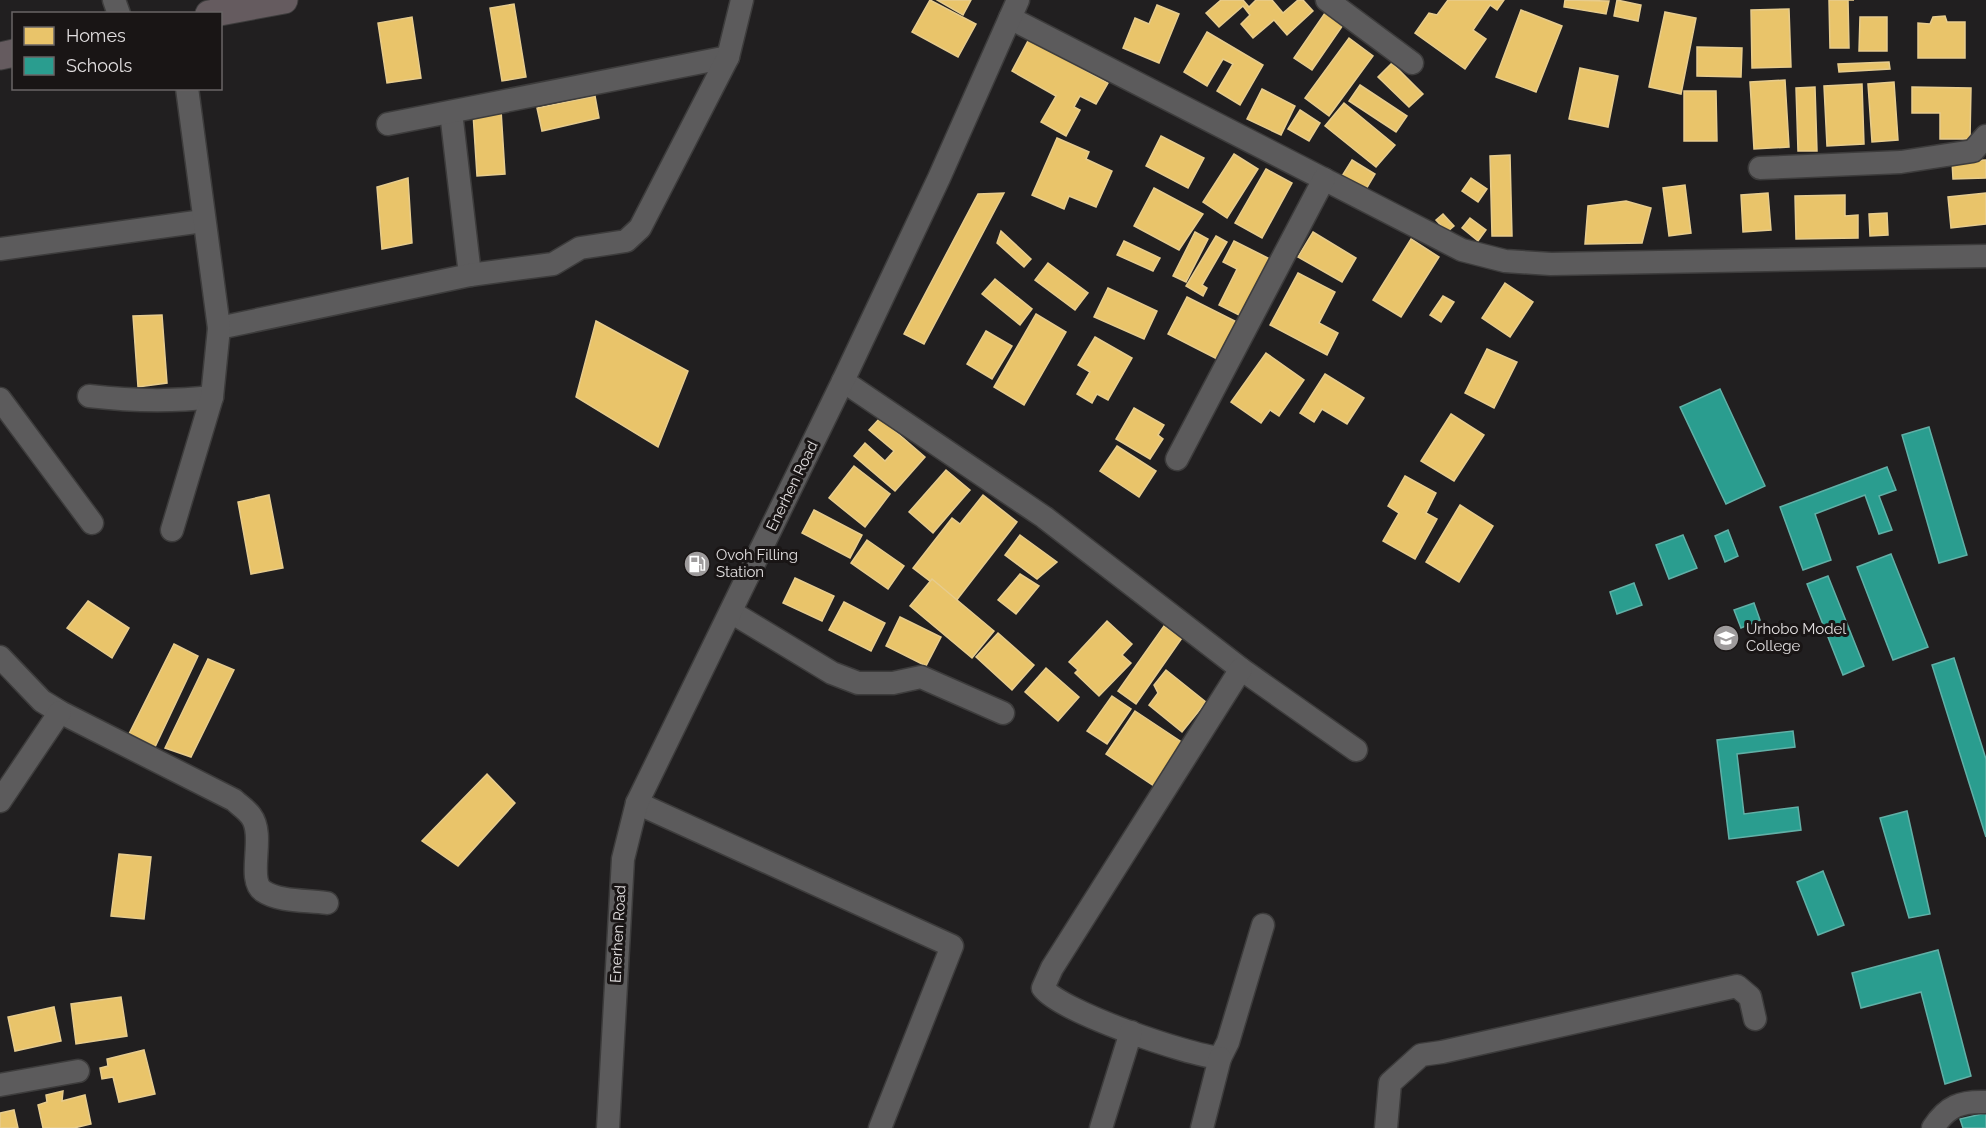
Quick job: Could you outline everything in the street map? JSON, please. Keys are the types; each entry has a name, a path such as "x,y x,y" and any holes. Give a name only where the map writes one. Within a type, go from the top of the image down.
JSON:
{"main road":[{"path":"220,12 284,0"}],"street":[{"path":"219,328 470,275 553,264 580,248 626,241 640,228 728,57 742,0"},
{"path":"1327,0 1412,63"},
{"path":"1014,9 1324,179 1462,250 1505,261 1594,264 1986,256"},
{"name":"Enerhen Road","path":"608,1128 623,859 637,803 843,381 939,178 1014,9"},
{"path":"388,124 728,57"},
{"path":"172,530 212,397 219,328 187,90"},
{"path":"451,112 470,275"},
{"path":"1760,168 1901,162 1973,151 1986,136"},
{"path":"1177,459 1324,179"},
{"path":"0,249 203,221"},
{"path":"843,381 1044,517 1241,669 1356,750"},
{"path":"89,396 135,402 171,402 212,397"},
{"path":"0,399 92,523"},
{"path":"730,612 832,673 858,683 893,683 921,677 1003,713"},
{"path":"0,657 42,700 60,712 234,800 252,816 258,835 255,876 258,886 274,896 327,903"},
{"path":"1220,1058 1131,1032 1059,1002 1043,988 1052,968 1241,669"},
{"path":"0,801 60,712"},
{"path":"637,803 952,946 880,1128"},
{"path":"1202,1128 1220,1058 1228,1042 1263,925"},
{"path":"1386,1128 1390,1083 1421,1055 1737,986 1750,997 1755,1019"},
{"path":"1101,1128 1131,1032"},
{"path":"0,1085 78,1071"},
{"path":"1933,1128 1941,1116 1965,1101 1986,1102"}],"building: Homes":[{"path":"930,0 976,24 958,57 912,32"},
{"path":"937,0 971,0 963,15"},
{"path":"1221,0 1243,0 1249,7 1256,0 1272,0 1283,13 1298,0 1303,0 1313,11 1287,35 1274,20 1253,38 1241,24 1250,15 1243,6 1219,27 1206,13"},
{"path":"1448,0 1504,0 1497,10 1490,5 1473,30 1486,39 1465,69 1415,33 1429,13 1437,15"},
{"path":"1565,0 1609,1 1606,14 1564,7"},
{"path":"1617,0 1641,5 1638,21 1614,16"},
{"path":"1829,0 1848,0 1849,48 1830,48"},
{"path":"514,4 526,77 502,81 490,8"},
{"path":"1157,5 1179,14 1159,63 1123,48 1135,18 1149,24"},
{"path":"1789,9 1791,67 1752,68 1751,10"},
{"path":"1521,10 1562,26 1536,92 1496,77"},
{"path":"1665,12 1696,18 1681,94 1649,87"},
{"path":"1325,13 1343,25 1312,70 1294,58"},
{"path":"1945,16 1947,22 1965,22 1965,58 1918,58 1918,23 1930,24 1933,17"},
{"path":"412,17 421,78 387,83 378,23"},
{"path":"1860,17 1887,17 1887,51 1859,51"},
{"path":"1207,32 1263,65 1240,105 1217,91 1233,64 1223,59 1207,86 1184,72"},
{"path":"1349,38 1373,56 1329,116 1305,98"},
{"path":"1029,39 1108,83 1096,104 1080,96 1074,107 1080,110 1066,136 1041,122 1056,96 1012,71"},
{"path":"1697,47 1742,48 1741,77 1697,76"},
{"path":"1889,62 1890,69 1839,72 1838,64"},
{"path":"1392,63 1423,94 1409,107 1378,77"},
{"path":"1580,68 1618,76 1608,127 1569,119"},
{"path":"1785,80 1789,147 1754,149 1750,82"},
{"path":"1894,82 1898,140 1872,142 1868,84"},
{"path":"1862,84 1864,144 1827,146 1824,86"},
{"path":"1360,85 1407,116 1396,132 1349,101"},
{"path":"1815,87 1817,151 1798,151 1796,88"},
{"path":"1912,87 1971,88 1970,139 1940,139 1940,113 1912,113"},
{"path":"1262,89 1295,106 1281,135 1247,119"},
{"path":"1684,91 1716,91 1717,141 1684,141"},
{"path":"595,96 599,118 542,131 537,108"},
{"path":"1344,103 1395,145 1376,167 1325,126"},
{"path":"501,110 505,174 477,176 473,113"},
{"path":"1300,110 1320,123 1309,141 1288,129"},
{"path":"1161,136 1204,158 1188,188 1146,166"},
{"path":"1057,138 1089,152 1086,159 1112,171 1096,207 1069,196 1064,209 1032,195"},
{"path":"1234,154 1258,169 1227,218 1203,202"},
{"path":"1510,155 1512,236 1492,236 1490,156"},
{"path":"1352,160 1375,174 1365,191 1342,176"},
{"path":"1986,160 1986,178 1953,179 1952,161"},
{"path":"1266,169 1292,183 1262,238 1235,223"},
{"path":"408,178 412,243 382,249 377,187"},
{"path":"1471,178 1487,189 1478,202 1462,191"},
{"path":"1685,185 1691,233 1669,236 1663,188"},
{"path":"1154,188 1203,214 1179,250 1134,226"},
{"path":"1004,193 924,344 904,334 978,194"},
{"path":"1768,193 1771,230 1743,232 1741,195"},
{"path":"1986,193 1986,224 1951,228 1948,197"},
{"path":"1845,195 1845,216 1858,215 1858,238 1796,239 1795,196"},
{"path":"1626,201 1651,208 1642,243 1585,244 1588,206"},
{"path":"1887,213 1888,235 1870,236 1869,214"},
{"path":"1443,214 1454,226 1447,232 1436,220"},
{"path":"1470,218 1486,230 1478,241 1462,228"},
{"path":"1001,231 1031,259 1024,267 997,243"},
{"path":"1195,232 1208,239 1186,282 1173,276"},
{"path":"1313,232 1356,258 1342,282 1298,257"},
{"path":"1216,236 1227,242 1202,285 1207,288 1203,296 1186,286"},
{"path":"1411,239 1439,257 1401,317 1373,300"},
{"path":"1124,241 1160,258 1153,271 1117,255"},
{"path":"1234,241 1270,259 1241,316 1219,305 1237,269 1223,262"},
{"path":"1048,263 1088,293 1075,310 1035,280"},
{"path":"1298,273 1335,292 1319,323 1338,333 1327,355 1270,325"},
{"path":"995,279 1032,309 1020,325 982,294"},
{"path":"1505,283 1533,302 1510,337 1482,318"},
{"path":"1108,288 1157,311 1144,339 1094,317"},
{"path":"1443,296 1454,302 1441,322 1430,315"},
{"path":"1187,297 1237,322 1219,360 1168,334"},
{"path":"1036,314 1066,332 1024,405 994,387"},
{"path":"162,315 167,383 138,387 133,316"},
{"path":"596,321 688,371 658,447 576,397"},
{"path":"986,331 1012,346 992,379 967,364"},
{"path":"1095,337 1132,358 1108,400 1097,394 1092,403 1077,394 1090,372 1078,365"},
{"path":"1487,349 1517,362 1494,408 1465,393"},
{"path":"1266,353 1304,380 1279,416 1270,410 1261,423 1231,402"},
{"path":"1325,374 1364,398 1347,424 1322,409 1314,422 1300,413"},
{"path":"1134,408 1164,425 1158,435 1163,439 1150,459 1116,439"},
{"path":"1451,414 1484,435 1454,481 1421,461"},
{"path":"880,418 925,457 895,491 854,456 865,443 885,461 894,451 869,430"},
{"path":"1117,446 1156,471 1139,497 1100,471"},
{"path":"854,466 890,494 865,527 829,498"},
{"path":"946,470 970,490 933,533 909,512"},
{"path":"1405,476 1436,493 1426,513 1437,519 1415,559 1383,541 1399,513 1388,506"},
{"path":"269,495 283,568 251,574 238,502"},
{"path":"983,495 1017,522 956,601 913,568 952,518 960,524"},
{"path":"1460,505 1493,526 1459,582 1426,562"},
{"path":"814,510 862,535 850,558 802,533"},
{"path":"1020,535 1057,562 1037,579 1005,555"},
{"path":"867,540 904,566 888,589 851,563"},
{"path":"1020,574 1039,586 1016,614 998,600"},
{"path":"795,578 834,596 822,621 783,603"},
{"path":"932,579 994,631 972,658 910,606"},
{"path":"88,601 129,628 112,658 67,628"},
{"path":"844,602 885,623 871,651 829,630"},
{"path":"900,617 941,637 926,666 886,646"},
{"path":"1107,621 1132,644 1122,655 1131,663 1099,696 1075,673 1078,670 1069,662"},
{"path":"1164,626 1182,638 1136,704 1118,691"},
{"path":"998,633 1034,665 1012,690 976,657"},
{"path":"174,644 198,656 155,747 129,734"},
{"path":"208,659 234,670 191,757 165,748"},
{"path":"1046,668 1079,697 1058,721 1025,692"},
{"path":"1166,670 1206,702 1182,732 1149,705 1158,693 1154,685"},
{"path":"1112,696 1131,709 1107,744 1087,731"},
{"path":"1135,711 1186,745 1157,788 1106,754"},
{"path":"487,774 515,803 458,866 422,841"},
{"path":"119,854 151,857 144,919 111,916"},
{"path":"121,997 127,1036 76,1044 71,1004"},
{"path":"54,1007 61,1041 15,1051 8,1017"},
{"path":"144,1050 155,1094 119,1102 113,1077 102,1079 100,1068 108,1066 107,1059"},
{"path":"63,1091 62,1101 85,1095 91,1124 74,1128 43,1128 38,1105 47,1102 46,1095"},
{"path":"14,1110 18,1128 0,1128 0,1113"}],"building: Schools":[{"path":"1720,389 1765,486 1726,504 1680,407"},
{"path":"1929,427 1967,555 1939,563 1902,435"},
{"path":"1887,467 1896,490 1879,496 1892,530 1879,534 1865,495 1815,514 1831,560 1803,570 1780,507"},
{"path":"1728,530 1738,556 1725,562 1715,536"},
{"path":"1683,535 1697,568 1669,579 1656,545"},
{"path":"1891,554 1928,647 1893,660 1857,567"},
{"path":"1828,576 1864,666 1843,675 1807,584"},
{"path":"1634,583 1642,605 1617,614 1610,592"},
{"path":"1754,603 1760,620 1741,628 1734,610"},
{"path":"1729,629 1735,634 1729,640 1723,635"},
{"path":"1954,658 1986,759 1986,837 1932,665"},
{"path":"1793,731 1795,747 1737,754 1744,814 1798,807 1801,830 1729,839 1717,740"},
{"path":"1907,811 1930,914 1909,918 1880,818"},
{"path":"1823,871 1844,925 1818,935 1797,882"},
{"path":"1938,950 1971,1076 1945,1084 1921,992 1861,1008 1852,973"},
{"path":"1986,1113 1986,1128 1963,1128 1960,1119"}],"place":[{"name":"Ovoh Filling Station","path":"697,564"},
{"name":"Urhobo Model College","path":"1726,638"}]}
